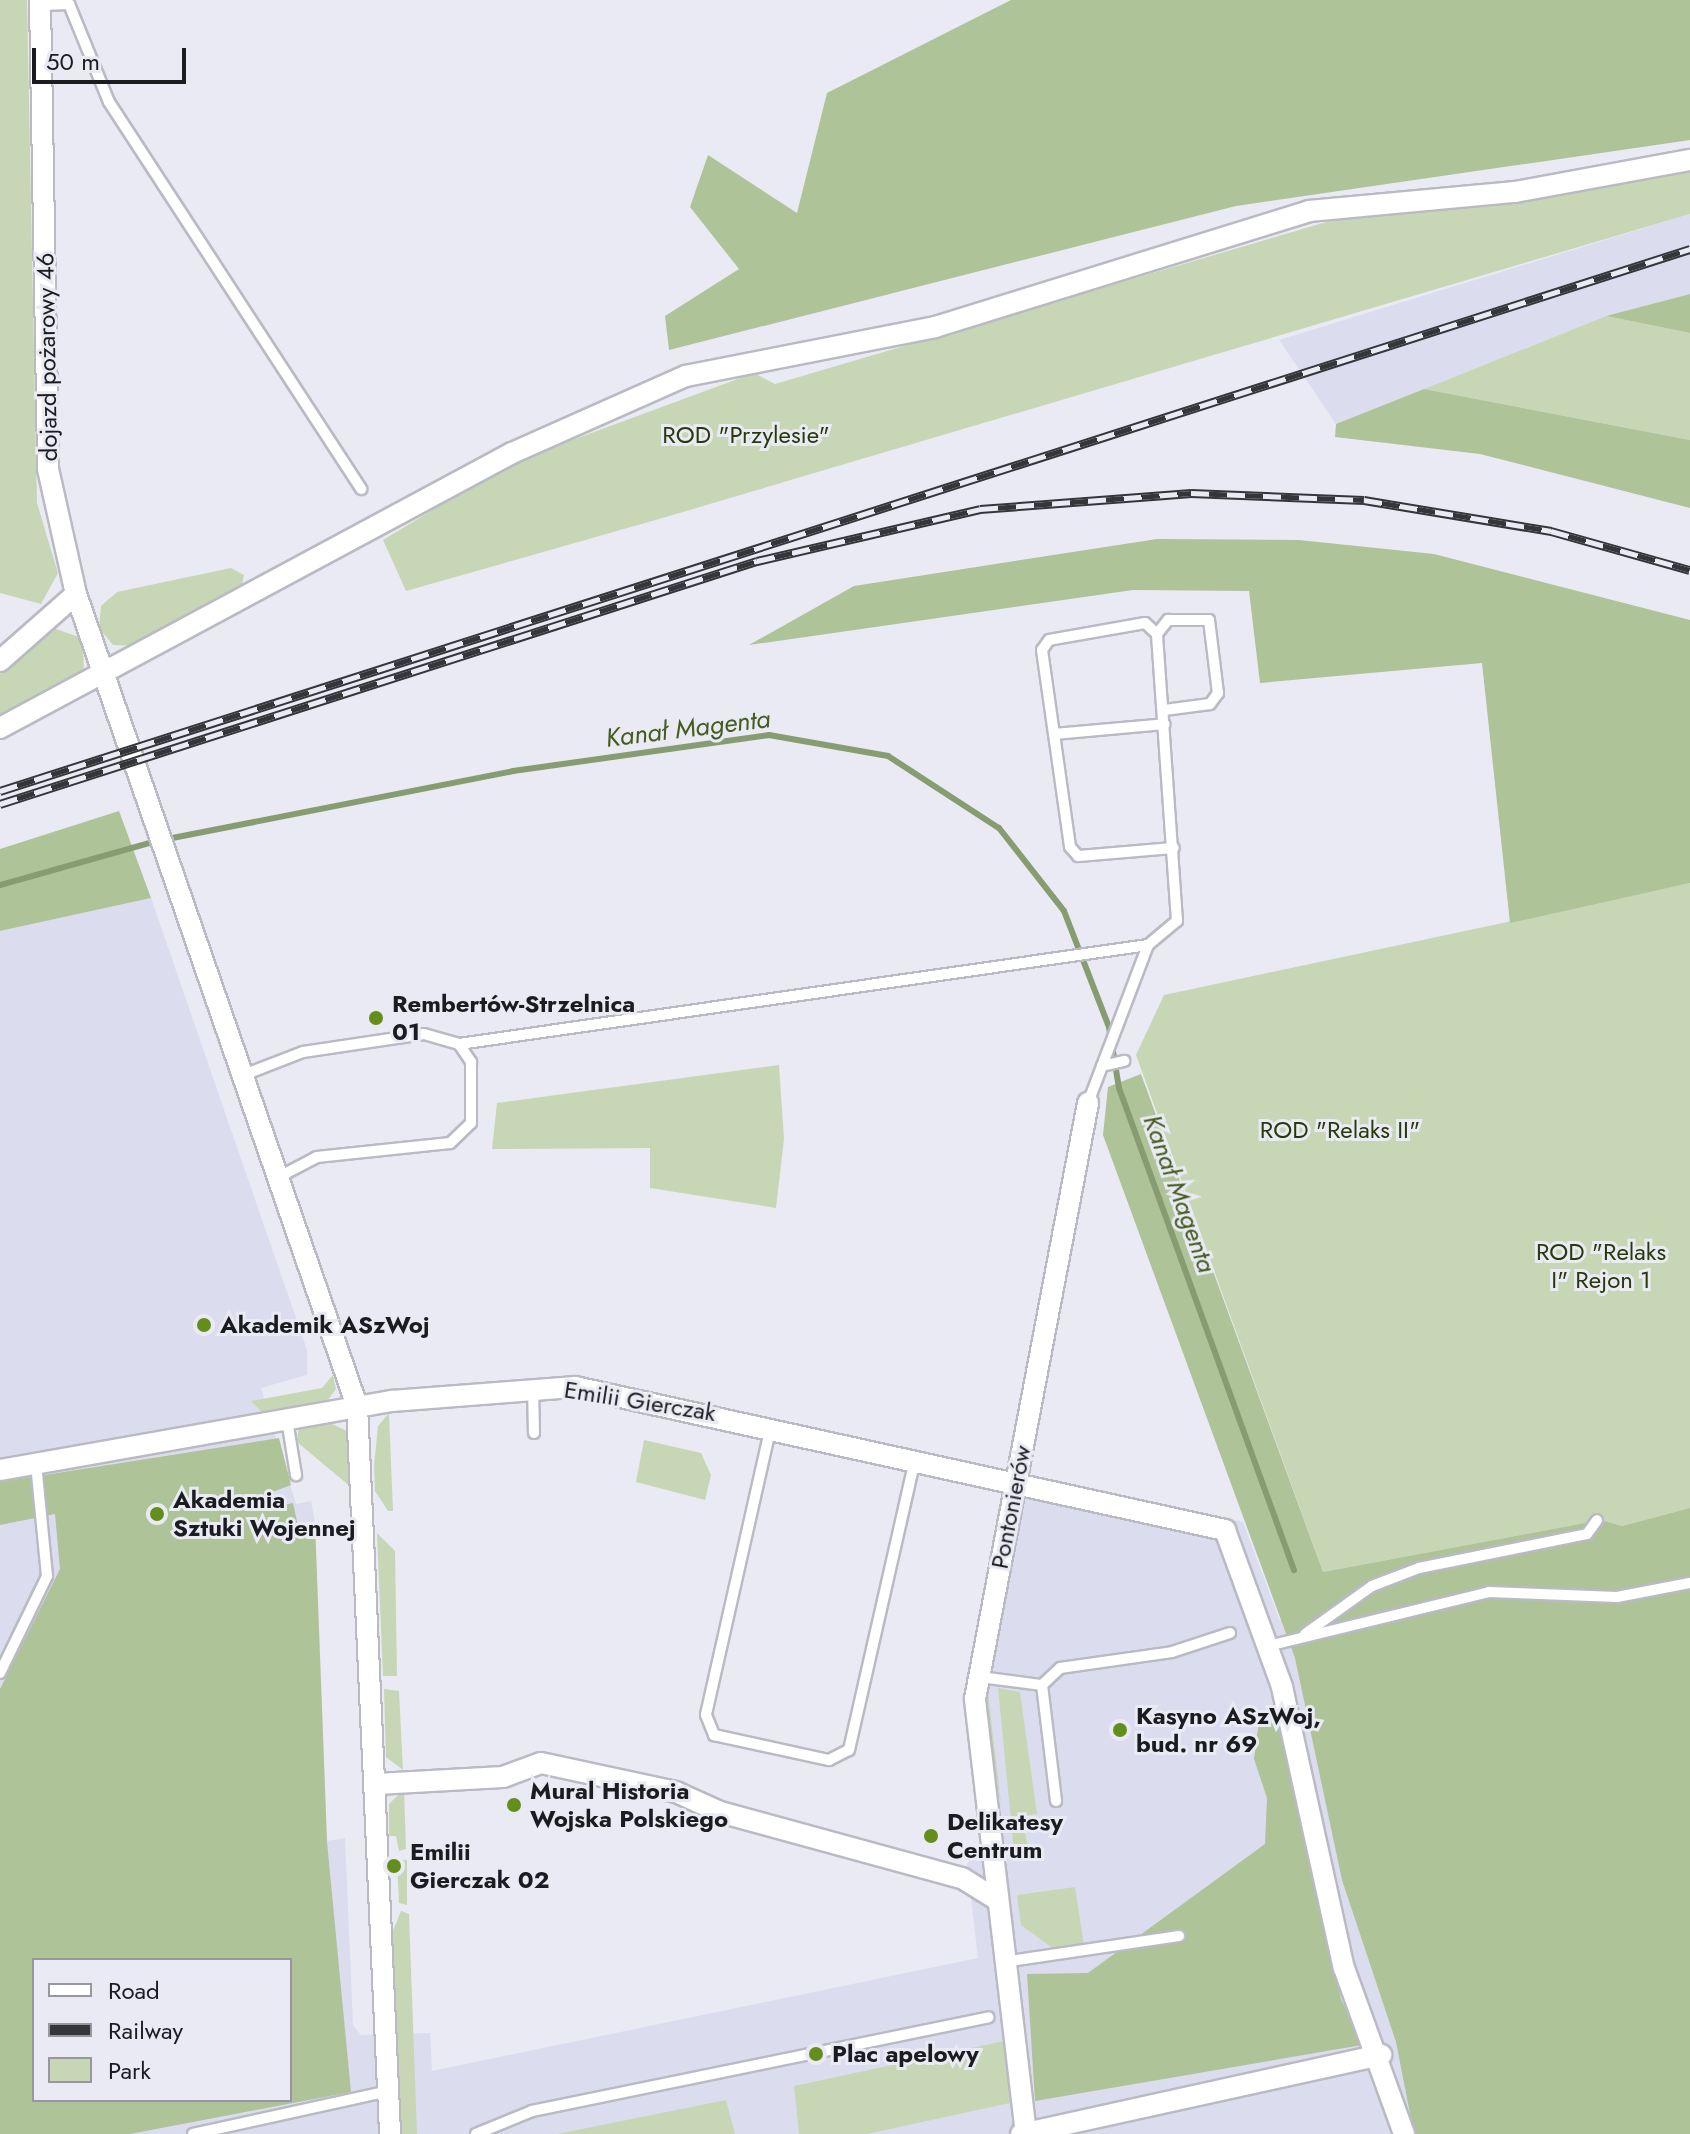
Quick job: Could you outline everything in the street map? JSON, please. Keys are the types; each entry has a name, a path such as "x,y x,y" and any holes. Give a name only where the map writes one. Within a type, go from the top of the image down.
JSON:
{"street":[{"name":"dojazd pożarowy 46","path":"40,3 48,469 76,594 106,670 273,1179 357,1406 377,1784 390,2134"},
{"path":"0,728 512,453 686,376 935,327 1309,211 1515,192 1690,160"},
{"path":"0,661 76,594"},
{"name":"Pontonierów","path":"1024,2134 990,1859 980,1677 1088,1103"},
{"name":"Emilii Gierczak","path":"0,1470 357,1406 533,1387 600,1390 771,1425 1225,1530 1268,1646"},
{"path":"1268,1646 1344,1968 1381,2055 1404,2134"},
{"path":"377,1784 503,1777 541,1763 676,1792 720,1812 962,1878 994,1898"},
{"path":"962,1878 990,1859"},
{"path":"1024,2134 1381,2055"}],"lane":[{"path":"40,3 72,2 109,102 361,489"},
{"path":"1157,634 1168,620 1209,620 1218,693 1210,704 1164,710"},
{"path":"1145,623 1157,634 1174,848 1078,856 1070,847 1042,650 1049,640 1145,623"},
{"path":"1054,734 1165,724"},
{"name":"Pontonierów","path":"1088,1103 1148,945 1177,921 1179,906 1174,848"},
{"path":"241,1076 303,1052 424,1034 459,1044 1148,945"},
{"path":"273,1179 317,1157 404,1151 463,1135 474,1106 471,1062 459,1044"},
{"path":"1102,1066 1124,1061"},
{"path":"533,1387 534,1433"},
{"path":"287,1420 296,1475"},
{"path":"771,1425 706,1715 714,1735 829,1760 849,1750 915,1458"},
{"path":"0,1673 47,1576 36,1463"},
{"path":"1300,1638 1372,1586 1419,1568 1587,1534 1597,1520"},
{"path":"1268,1646 1489,1592 1617,1597 1690,1583"},
{"path":"1042,1685 1060,1668 1172,1652 1230,1633"},
{"path":"980,1677 1042,1685"},
{"path":"1042,1685 1056,1801"},
{"path":"1001,1962 1179,1936"},
{"path":"476,2134 532,2111 988,2017"},
{"path":"193,2134 388,2091"}],"shaded area":[{"path":"1690,214 1690,294 1606,316 1336,424 1279,340"},
{"name":"Akademia Sztuki Wojennej","path":"151,898 307,1350 307,1375 261,1388 296,1504 311,1501 315,1523 327,1841 345,1838 353,2025 361,2035 430,2033 432,2071 978,1958 967,1864 981,1846 967,1703 1010,1471 1243,1522 1280,1621 1323,1572 1601,1520 1622,1526 1690,1508 1690,2134 0,2134 0,931"}],"green space":[{"path":"0,0 27,0 37,503 58,573 41,604 0,593"},
{"path":"1011,0 1690,0 1690,140 1236,206 669,350 665,316 739,269 690,207 708,155 797,213 827,93"},
{"name":"ROD \"Przylesie\"","path":"1690,170 1690,214 406,591 383,540 510,463 754,373 775,384 1340,218"},
{"path":"1690,294 1690,333 1606,316"},
{"path":"1606,316 1690,333 1690,440 1424,389"},
{"path":"1424,389 1690,440 1690,508 1480,454 1335,437 1336,424"},
{"path":"1157,539 1299,540 1434,554 1690,620 1690,883 1510,923 1482,663 1260,683 1249,591 1133,590 749,645 854,586"},
{"path":"231,568 244,575 241,589 135,646 113,645 99,628 101,606 117,592"},
{"path":"53,628 82,638 84,669 0,719 0,674"},
{"path":"119,811 151,898 0,931 0,849"},
{"name":"ROD \"Relaks II\"","path":"1690,883 1690,1508 1622,1526 1601,1520 1323,1572 1136,1055 1164,995"},
{"path":"779,1065 784,1139 776,1208 650,1188 650,1148 492,1149 497,1103"},
{"path":"1141,1074 1323,1572 1601,1520 1622,1526 1690,1508 1690,2134 1414,2134 1396,2042 1342,1880 1295,1658 1103,1135 1108,1087"},
{"path":"333,1375 336,1389 327,1401 264,1414 251,1401 322,1388"},
{"path":"389,1413 393,1511 388,1511 375,1491 378,1426"},
{"path":"326,1421 347,1431 352,1488 297,1442 299,1426"},
{"path":"279,1438 291,1485 267,1494 269,1508 293,1503 298,1526 315,1523 327,1842 351,2092 130,2134 0,2134 0,1689 60,1569 55,1514 0,1525 0,1482"},
{"path":"644,1440 701,1453 711,1475 705,1500 636,1482"},
{"path":"377,1533 395,1551 397,1676 383,1676"},
{"path":"988,1686 989,1702 1002,1811 983,1693"},
{"path":"998,1688 1020,1692 1037,1814 1022,1816 1030,1858 1015,1861"},
{"path":"384,1689 399,1691 403,1770 386,1757"},
{"path":"1276,1715 1341,1999 1362,2045 1035,2101 1027,1974 1088,1973 1265,1844 1267,1798 1254,1759 1259,1721"},
{"path":"404,1789 406,1849 399,1851 396,1836 389,1836 389,1804"},
{"path":"397,1859 407,1860 407,1905 399,1903"},
{"path":"1075,1887 1084,1946 1055,1950 1021,1925 1017,1895"},
{"path":"401,1911 409,1914 417,2134 400,2134 392,1933"},
{"path":"1004,2041 1010,2103 867,2134 799,2134 794,2086"},
{"path":"726,2100 735,2134 557,2134"}],"waterway":[{"name":"Kanał Magenta","path":"0,885 157,841 513,771 769,735 888,756 999,828 1064,911 1109,1027 1119,1088 1294,1570"}],"railway":[{"path":"0,791 1690,249"},
{"path":"0,804 757,561 980,509 1191,493 1364,500 1551,531 1690,570"}],"place":[{"name":"Rembertów-Strzelnica 01","path":"376,1018"},
{"name":"Akademik ASzWoj","path":"204,1325"},
{"name":"Akademia Sztuki Wojennej","path":"157,1514"},
{"name":"Kasyno ASzWoj, bud. nr 69","path":"1120,1730"},
{"name":"Mural Historia Wojska Polskiego","path":"514,1805"},
{"name":"Delikatesy Centrum","path":"931,1836"},
{"name":"Emilii Gierczak 02","path":"394,1866"},
{"name":"Plac apelowy","path":"816,2054"}],"park label":[{"name":"ROD \"Relaks I\" Rejon 1","path":"1601,1266"}]}
